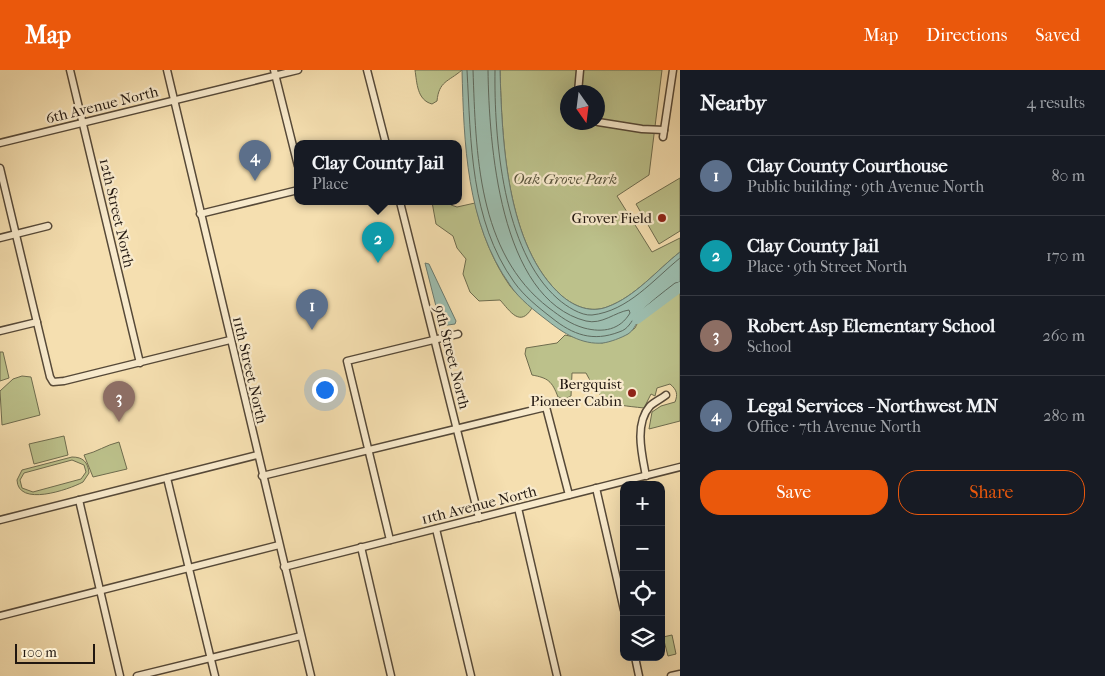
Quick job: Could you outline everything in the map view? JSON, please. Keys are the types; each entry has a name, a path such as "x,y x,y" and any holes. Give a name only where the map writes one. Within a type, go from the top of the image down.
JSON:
{"street":[{"name":"12th Street North","path":"70,70 140,363"},
{"name":"11th Street North","path":"166,70 311,676"},
{"name":"6th Avenue North","path":"0,143 275,73 298,70"},
{"path":"367,70 385,140"},
{"path":"579,85 580,70"},
{"path":"605,123 663,134 673,70"},
{"path":"275,73 294,150"},
{"path":"0,168 53,382 60,382 230,340"},
{"path":"200,214 294,191"},
{"name":"9th Street North","path":"401,205 479,518"},
{"path":"0,238 48,226"},
{"path":"0,331 37,322"},
{"path":"390,540 347,361 458,334"},
{"path":"646,476 640,439 643,421 650,407 666,395"},
{"path":"262,476 546,407 569,495"},
{"path":"0,520 257,455"},
{"name":"11th Avenue North","path":"284,567 680,467"},
{"path":"167,478 215,676"},
{"path":"596,488 620,593"},
{"path":"79,500 120,676"},
{"path":"518,508 557,676"},
{"path":"436,529 470,676"},
{"path":"0,616 279,545"},
{"path":"361,548 391,676"},
{"path":"137,676 301,636"},
{"path":"636,661 639,676"},
{"path":"671,676 680,674"}],"green space":[{"path":"415,70 462,70 445,82 440,89 437,101 432,104 423,99 421,95 417,85"},
{"name":"Oak Grove Park","path":"500,70 662,70 649,175 617,196 652,252 680,238 680,252 627,297 607,307 601,309 583,308 562,296 543,275 529,250 518,221 506,159"},
{"name":"Grover Field","path":"680,178 680,231 659,244 636,204"},
{"path":"475,203 484,235 493,257 510,286 532,308 528,314 523,317 515,316 500,300 479,301 470,292 463,274 466,259 457,248 453,236 436,224 433,205 451,205 457,207"},
{"path":"680,286 680,421 649,429 652,412 661,406 675,402 676,392 670,384 657,388 655,396 651,394 644,408 614,404 608,401 597,391 586,373 572,373 571,396 565,399 558,397 549,381 532,375 525,354 526,348 557,343 565,335 602,343 627,334 635,328 639,320"},
{"path":"0,352 3,352 9,378 0,381"},
{"path":"22,376 31,377 40,415 2,425 0,391 13,379"},
{"path":"64,436 68,455 34,464 29,444"},
{"path":"119,442 127,469 93,477 84,455"},
{"path":"72,457 84,461 89,473 83,482 66,489 34,495 26,493 20,488 17,480 22,470","holes":["72,460 84,465 86,472 81,479 33,492 22,488 20,480 24,473"]},
{"path":"672,635 676,654 668,656 665,637"}],"water":[{"path":"462,70 500,70 506,159 518,221 529,250 543,275 562,296 583,308 601,309 607,307 627,297 680,252 680,286 648,310 628,334 616,340 603,343 580,340 560,330 533,309 510,285 495,261 484,236 476,209 466,154"},
{"path":"425,263 429,264 456,321 455,324 441,326"}],"waterway":[{"path":"637,319 680,287"}],"place":[{"name":"Legal Services - Northwest MN","path":"255,181"},
{"name":"Grover Field","path":"662,218"},
{"name":"Clay County Jail","path":"378,263"},
{"name":"Clay County Courthouse","path":"312,330"},
{"name":"Bergquist Pioneer Cabin","path":"632,393"},
{"name":"Robert Asp Elementary School","path":"119,422"}]}
